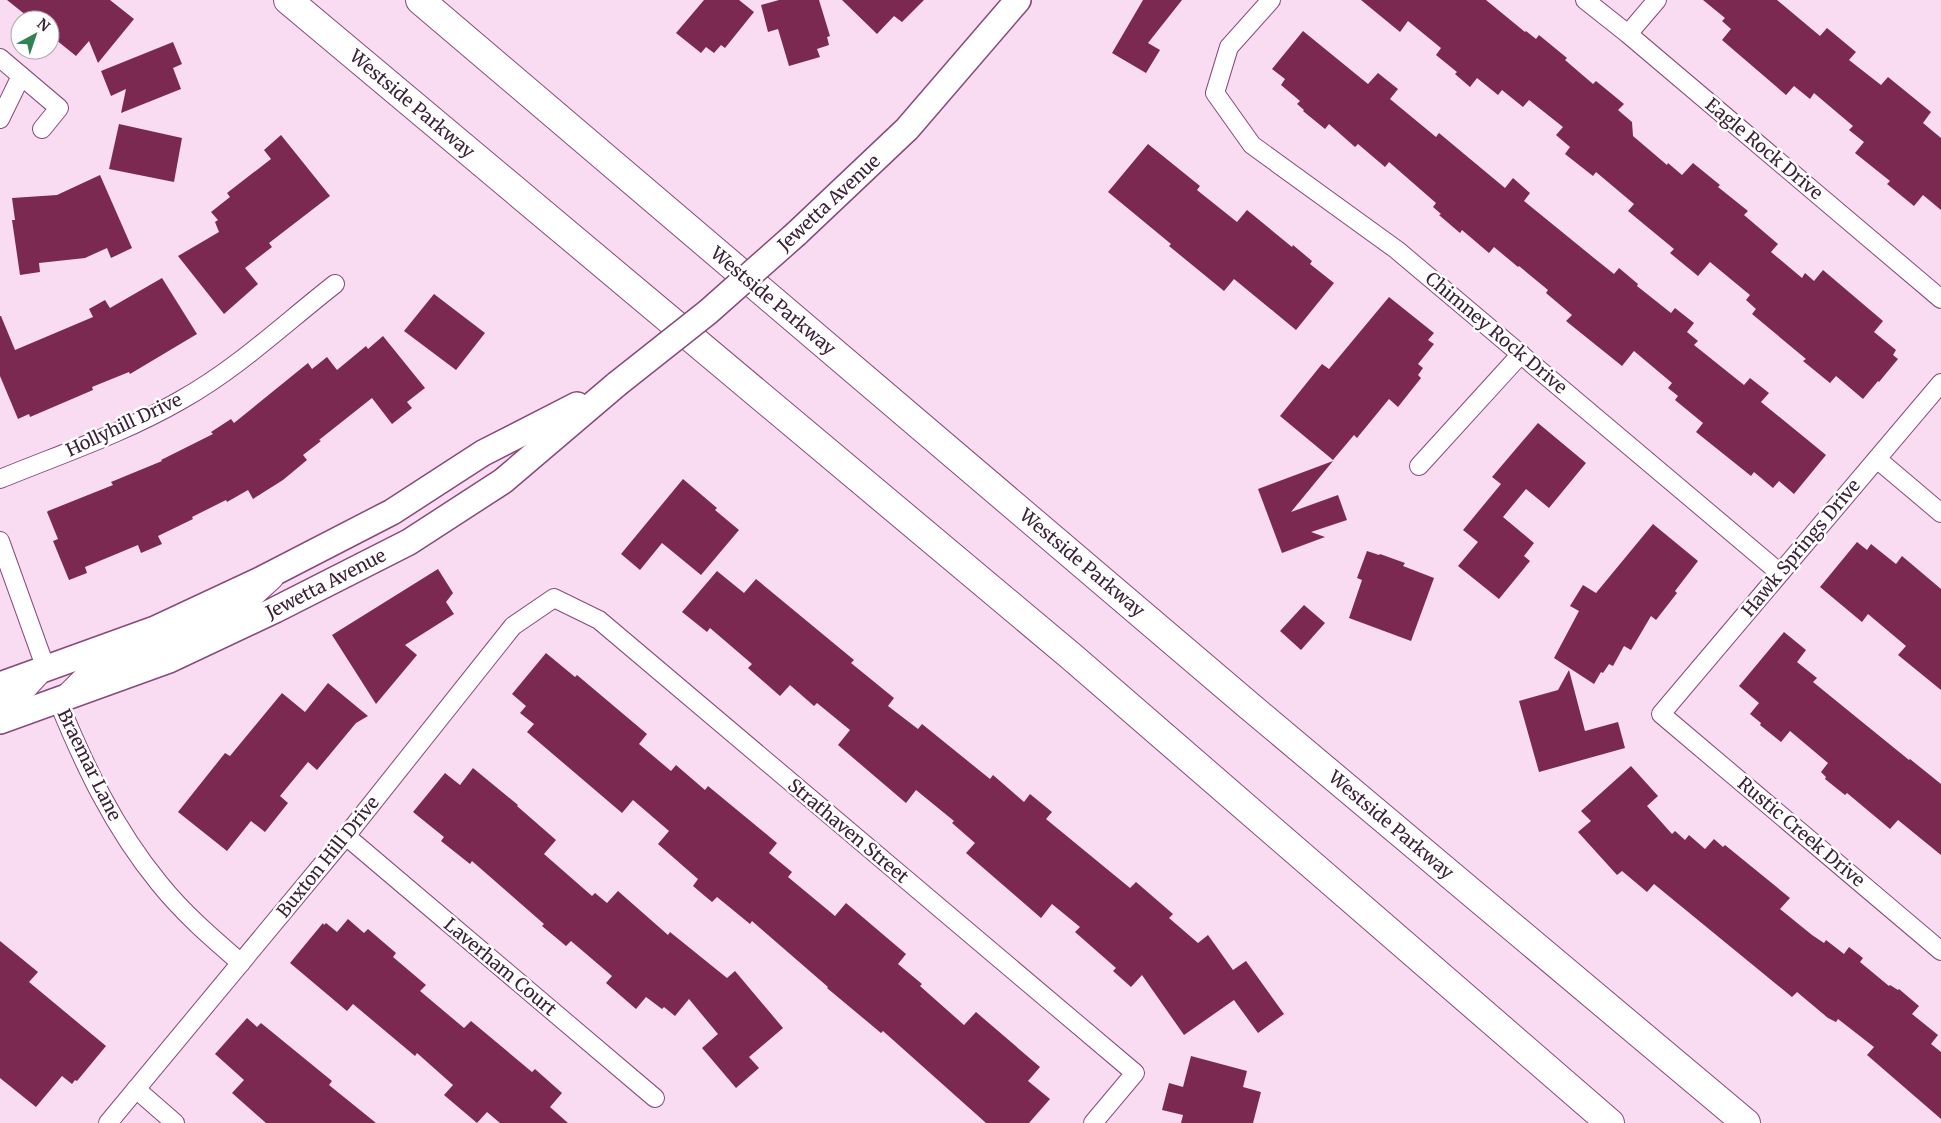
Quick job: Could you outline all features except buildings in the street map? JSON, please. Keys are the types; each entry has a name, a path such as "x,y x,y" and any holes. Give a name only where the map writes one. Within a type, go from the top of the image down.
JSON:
{"highway":[{"name":"Westside Parkway","path":"288,0 1072,657 1610,1123"},
{"name":"Westside Parkway","path":"420,0 1247,704 1746,1123"}],"street":[{"name":"Chimney Rock Drive","path":"1271,0 1229,46 1215,93 1252,145 1398,250 1780,573"},
{"name":"Eagle Rock Drive","path":"1586,0 1941,299"},
{"path":"1628,34 1657,0"},
{"name":"Jewetta Avenue","path":"0,721 168,660 275,610 409,542 503,481 617,384 708,312 796,234 907,129 1016,1"},
{"path":"0,58 59,108 42,128"},
{"path":"0,119 21,76"},
{"name":"Hollyhill Drive","path":"0,479 137,423 182,400 229,369 335,284"},
{"path":"1419,466 1522,354"},
{"name":"Hawk Springs Drive","path":"1661,714 1941,383"},
{"name":"Jewetta Avenue","path":"0,685 156,629 288,566 392,512 483,453 617,384"},
{"path":"1877,459 1941,512"},
{"path":"0,541 46,669 25,692 0,700"},
{"path":"58,701 82,677 251,600 288,566"},
{"name":"Buxton Hill Drive","path":"108,1123 346,836 513,626 554,598"},
{"name":"Strathaven Street","path":"554,598 599,620 1135,1073 1093,1123"},
{"name":"Braemar Lane","path":"58,701 98,791 126,839 159,884 197,924 241,963"},
{"name":"Rustic Creek Drive","path":"1661,714 1941,951"},
{"name":"Laverham Court","path":"346,836 655,1098"},
{"path":"136,1089 175,1123"}]}
